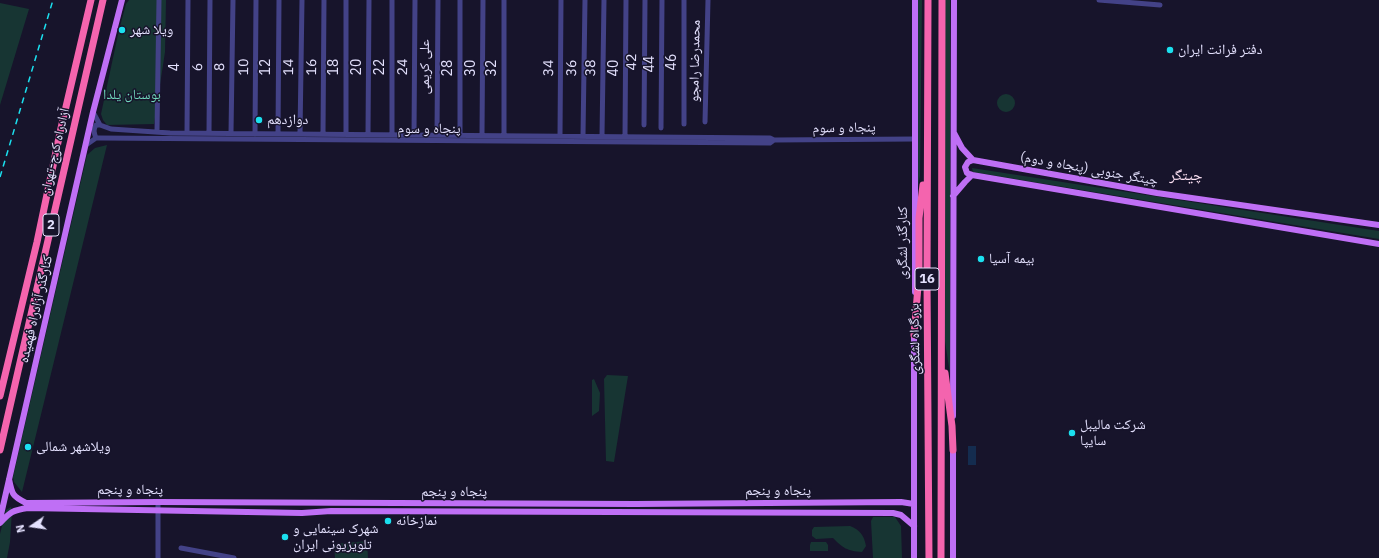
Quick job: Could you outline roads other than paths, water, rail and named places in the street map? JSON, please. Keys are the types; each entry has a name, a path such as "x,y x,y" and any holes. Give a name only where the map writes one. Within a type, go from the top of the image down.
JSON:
{"highway":[{"name":"2","path":"0,396 41,227 61,128 91,0"},
{"name":"آزادراه کرج-تهران","path":"0,450 103,0"},
{"name":"بزرگراه لشگری","path":"928,0 927,157 929,558"},
{"name":"بزرگراه لشگری","path":"941,558 942,0"},
{"path":"914,335 919,274 919,218 927,157"},
{"path":"942,351 952,426 953,450"}],"main road":[{"name":"کنارگذر آزادراه فهمیده","path":"0,519 93,112 122,0"},
{"name":"کنارگذر لشگری","path":"914,558 915,0"},
{"path":"953,558 954,0"},
{"path":"953,196 972,176 967,172 965,167 968,162 973,160 962,148 954,132"},
{"name":"چیتگر جنوبی (پنجاه و دوم)","path":"973,160 1157,193 1379,225"},
{"name":"چیتگر جنوبی (پنجاه و دوم)","path":"972,176 1379,244"},
{"path":"9,479 12,493 27,506"},
{"name":"پنجاه و پنجم","path":"27,506 158,502 635,504 898,502 914,504"},
{"path":"898,502 897,514 901,515 914,526"},
{"path":"331,503 331,511"},
{"path":"635,504 636,513"},
{"path":"0,523 10,513 27,506"},
{"name":"پنجاه و پنجم","path":"27,506 302,513 331,511 897,514"}],"street":[{"path":"157,131 159,0"},
{"name":"4","path":"187,133 188,0"},
{"name":"6","path":"209,133 210,0"},
{"name":"8","path":"232,134 233,0"},
{"name":"10","path":"255,134 256,0"},
{"name":"12","path":"278,134 279,0"},
{"name":"14","path":"300,134 302,0"},
{"name":"16","path":"323,134 324,0"},
{"name":"18","path":"346,0 346,134"},
{"name":"20","path":"368,134 369,0"},
{"name":"22","path":"392,0 392,135"},
{"name":"24","path":"414,135 415,0"},
{"name":"علی کریمی","path":"437,135 438,0"},
{"name":"28","path":"460,0 460,135"},
{"name":"30","path":"482,135 483,0"},
{"name":"32","path":"504,0 504,136"},
{"name":"34","path":"560,136 561,0"},
{"name":"36","path":"583,136 585,0"},
{"name":"38","path":"602,136 604,0"},
{"name":"40","path":"625,136 626,0"},
{"name":"42","path":"644,125 645,0"},
{"name":"44","path":"661,128 662,0"},
{"name":"46","path":"684,0 684,124"},
{"name":"محمدرضا رامجو","path":"705,122 708,0"},
{"path":"1098,0 1160,5"},
{"path":"86,145 96,138 94,128 96,125 100,125 93,112"},
{"name":"پنجاه و سوم","path":"100,125 111,129 157,131 171,136 187,133 209,133 625,136 770,138 774,140 915,139"},
{"name":"پنجاه و سوم","path":"96,138 171,136 770,143 774,140"},
{"path":"158,502 158,558"},
{"path":"180,548 234,558"}],"water":[{"path":"968,446 976,446 976,465 968,465"}],"railway":[{"path":"0,177 53,0"}],"place":[{"name":"ویلا شهر","path":"122,30"},
{"name":"دفتر فرانت ایران","path":"1170,50"},
{"name":"دوازدهم","path":"259,120"},
{"name":"بیمه آسیا","path":"981,259"},
{"name":"شرکت مالیبل سایپا","path":"1072,433"},
{"name":"ویلاشهر شمالی","path":"28,447"},
{"name":"نمازخانه","path":"388,521"},
{"name":"شهرک سینمایی و تلویزیونی ایران","path":"285,537"}],"district":[{"name":"چیتگر","path":"1186,176"}],"park label":[{"name":"بوستان یلدا","path":"132,95"}]}
